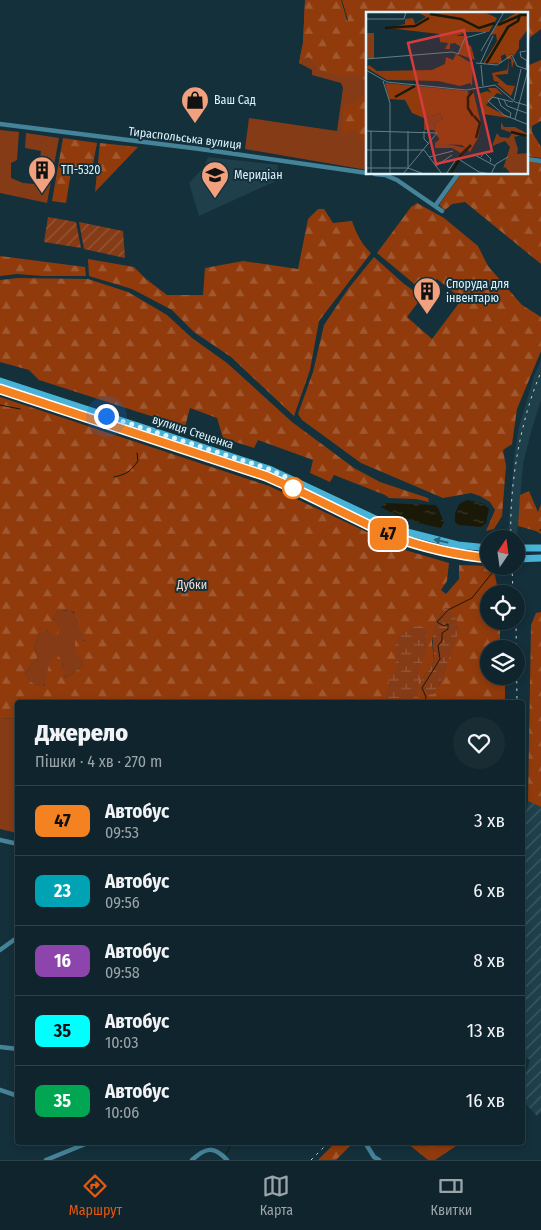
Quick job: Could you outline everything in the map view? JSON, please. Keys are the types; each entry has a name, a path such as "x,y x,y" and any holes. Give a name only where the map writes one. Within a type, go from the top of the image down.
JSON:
{"main road":[{"name":"вулиця Стеценка","path":"0,381 269,469 399,530 458,545 480,547"},
{"name":"вулиця Стеценка","path":"0,389 266,476 405,541 454,554 480,557"},
{"path":"525,548 541,548"},
{"path":"525,559 538,558"}],"street":[{"name":"Тираспольська вулиця","path":"0,124 366,173"},
{"path":"528,159 541,161"},
{"path":"385,175 397,180 442,211"},
{"path":"435,206 457,175"},
{"path":"0,840 15,843"},
{"path":"0,950 15,939"},
{"path":"0,1047 15,1049"},
{"path":"0,1090 15,1095"},
{"path":"46,1160 83,1145"},
{"path":"367,1145 374,1157 379,1160"},
{"path":"192,1160 204,1150 211,1149 219,1152 227,1160"}],"shaded area":[{"name":"Меридіан","path":"208,157 278,165 276,181 199,216 189,183 204,167"},
{"path":"541,360 541,400 523,464 517,530 508,530 514,458 519,427 534,376"},
{"path":"528,801 541,807 541,1112 537,1116 525,1103 525,1076 530,1060 525,1057 525,820"}],"green space":[{"path":"305,0 341,0 347,21 360,20 366,32 366,170 245,149 249,118 337,131 343,88 341,83 312,75 312,70 299,63 303,43"},
{"path":"305,0 341,0 347,21 342,0 541,0 541,29 528,39 528,12 366,12 366,81 359,75 341,76 320,70 309,57 303,59 301,64 299,63 303,43"},
{"path":"541,60 541,121 532,126 532,132 541,147 541,158 528,156 528,66"},
{"path":"366,93 366,140 361,140 357,131 351,130 346,135 343,132 343,109 345,104 355,103"},
{"path":"0,130 19,132 17,160 11,163 11,178 23,183 34,184 35,180 37,180 41,151 25,148 26,133 59,138 47,203 0,193"},
{"path":"63,138 97,143 91,175 71,172 66,203 52,201"},
{"path":"100,143 138,147 95,192"},
{"path":"528,161 541,163 541,264 465,202 452,204 445,210 439,205 460,175 528,175"},
{"path":"417,203 444,218 478,246 488,266 522,305 541,317 541,351 517,409 512,444 503,450 506,466 502,516 494,529 486,530 495,510 490,502 480,496 471,493 443,498 361,463 302,420 298,414 313,372 324,325 348,289 374,257 422,297 407,317 432,339 462,299 437,279 424,292 377,253 411,207"},
{"path":"318,209 324,209 333,223 352,221 355,230 371,253 319,321 310,370 294,416 231,357 194,332 172,310 132,289 89,276 88,259 134,267 167,295 203,295 205,268 243,261 298,269 308,219"},
{"path":"48,217 76,222 81,248 44,242"},
{"path":"79,222 123,231 125,258 84,249"},
{"path":"0,256 85,267 86,276 17,274 0,276"},
{"path":"18,278 88,279 128,292 167,315 192,338 227,363 292,422 354,468 380,482 428,498 429,502 416,499 389,498 334,475 330,482 310,473 313,460 258,440 254,448 223,438 217,418 190,408 185,427 39,380 29,370 0,362 0,280"},
{"name":"Дубки","path":"0,397 269,486 405,550 449,563 447,581 441,590 446,594 459,579 459,565 480,566 480,575 495,575 497,585 480,585 480,630 500,630 500,640 480,640 480,685 505,685 505,700 15,700 15,719 0,718","holes":["58,610 74,612 79,621 77,624 85,640 78,639 75,641 75,650 83,665 67,678 64,676 66,671 62,668 63,661 57,655 50,660 44,686 35,684 30,681 25,673 39,656 34,648 40,633 44,633 47,630 53,636 58,635 59,628 53,618","437,618 453,646 439,686 421,681 434,662 432,641"]},
{"path":"529,491 538,512 541,504 541,534 518,526 520,495"},
{"path":"445,608 449,608 457,621 459,630 439,686 434,694 427,695 420,689 421,681 434,662 434,626"},
{"path":"58,610 72,612 79,621 85,640 76,643 77,653 83,665 67,678 62,668 63,661 43,686 37,685 30,681 25,673 39,656 34,648 40,633 57,627 53,617"},
{"path":"541,612 541,807 528,801 531,625 536,613"},
{"path":"414,626 421,626 427,630 427,648 419,672 418,700 386,700 390,677 396,669 395,642 401,633"},
{"path":"0,718 15,719 15,833 0,829"},
{"path":"333,1145 351,1145 336,1160 318,1160"},
{"path":"409,1145 458,1145 435,1160 428,1160"}],"water":[{"path":"467,500 482,503 489,509 486,523 481,527 459,525 455,522 455,514 459,504"},
{"path":"385,503 435,505 444,522 441,528 425,525 381,507"}],"waterway":[{"path":"0,405 20,409"},
{"path":"114,477 125,474 133,468 138,461 137,453"},
{"path":"425,700 422,688 440,659 438,646 442,640 442,633 448,629 448,624 444,626 437,622 448,610 472,598 490,575"},
{"path":"226,1154 231,1145"}],"railway":[{"path":"511,530 512,497 517,454 527,411 541,372"},
{"path":"512,575 513,585"},
{"path":"516,630 517,700"},
{"path":"311,1160 326,1145"}],"bus line":[{"name":"47","path":"0,389 266,476 405,541 430,549 480,557"}],"place":[{"name":"Ваш Сад","path":"195,124"},
{"name":"ТП-5320","path":"42,194"},
{"name":"Меридіан","path":"215,199"},
{"name":"Споруда для інвентарю","path":"427,315"}],"route":[{"path":"106,416 269,469 290,479 293,488"}]}
